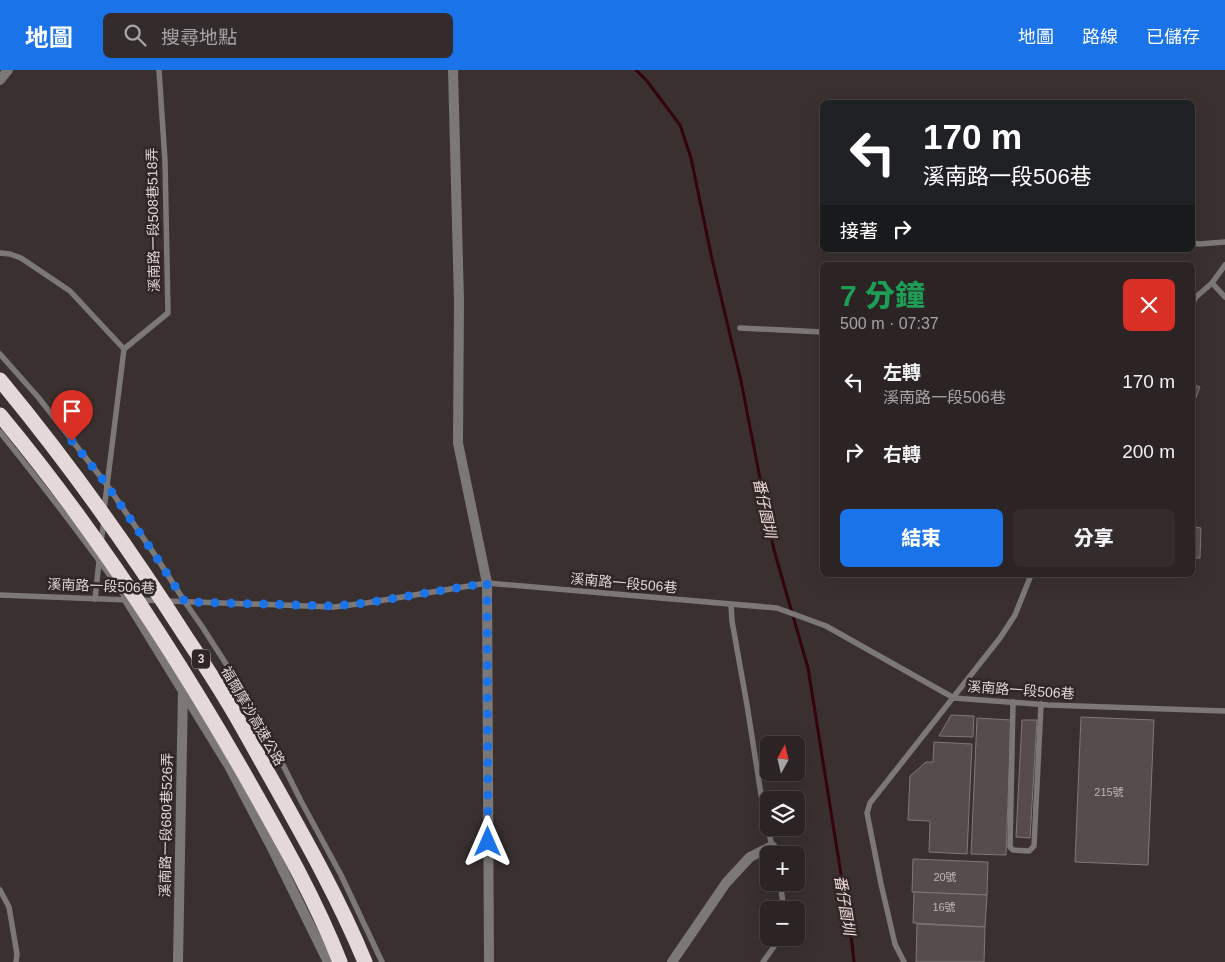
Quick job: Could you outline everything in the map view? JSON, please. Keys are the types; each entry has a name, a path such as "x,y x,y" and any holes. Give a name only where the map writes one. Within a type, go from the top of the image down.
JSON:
{"highway":[{"name":"福爾摩沙高速公路","path":"0,380 98,506 155,589 227,701 325,878 365,962"},
{"name":"3","path":"0,415 67,500 112,564 209,714 302,880 332,941 340,962"}],"street":[{"path":"0,80 8,70"},
{"path":"453,70 459,301 458,443 487,583 489,962"},
{"path":"127,600 228,766 273,850 328,962"},
{"name":"溪南路一段680巷526弄","path":"178,962 182,689"},
{"path":"672,962 726,883 750,857 760,854"}],"lane":[{"name":"溪南路一段508巷518弄","path":"124,349 168,313 165,161 159,70"},
{"path":"1195,243 1225,242"},
{"path":"0,253 21,258 70,292 124,349 95,599"},
{"path":"1195,299 1212,283 1225,265"},
{"path":"1212,283 1225,296"},
{"path":"740,328 820,332"},
{"path":"0,354 38,397 107,485 255,709 341,875 382,962"},
{"path":"0,432 47,489 127,600"},
{"path":"904,962 895,944 881,884 868,813 870,803 1000,638 1015,615 1030,577"},
{"name":"溪南路一段506巷","path":"0,595 334,606 366,603 487,583 777,608 826,626 954,698 1041,704 1225,711"},
{"path":"731,605 732,621 763,807 772,846"},
{"path":"1013,702 1010,847 1013,850 1020,851 1029,851 1034,846 1041,704"},
{"path":"0,890 9,907 17,954 16,962"},
{"path":"763,962 774,946"}],"building":[{"path":"1195,385 1200,387 1195,400"},
{"path":"1195,527 1201,528 1200,558 1195,558"},
{"path":"951,715 974,716 973,737 939,736"},
{"path":"1081,717 1154,720 1148,865 1075,862"},
{"path":"977,718 1011,720 1006,855 971,854"},
{"path":"1022,720 1037,720 1030,838 1016,837"},
{"path":"934,742 972,744 967,854 929,852 930,821 908,820 910,776 926,762 933,762"},
{"path":"913,859 988,862 987,895 912,892"},
{"path":"914,892 987,895 985,927 913,923"},
{"path":"917,924 985,927 984,962 916,962"}],"waterway":[{"name":"番仔園圳","path":"636,70 647,81 680,125 691,158 712,259 741,381 774,550 808,668 854,962"}],"route":[{"path":"72,441 107,485 185,602 334,606 366,603 487,583 488,842"}]}
